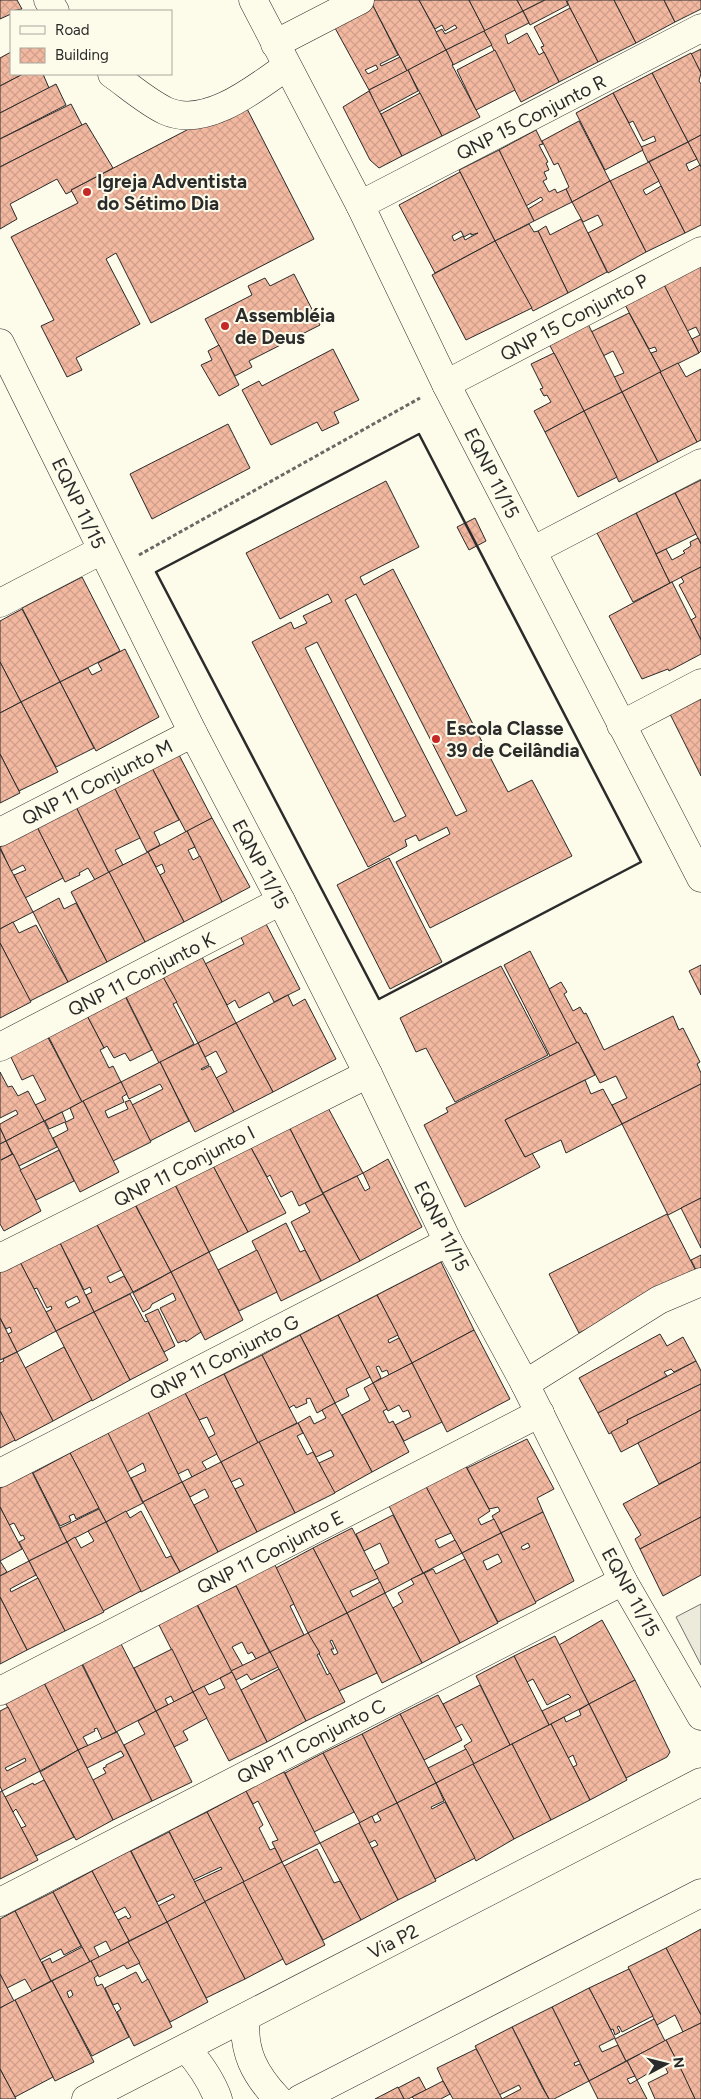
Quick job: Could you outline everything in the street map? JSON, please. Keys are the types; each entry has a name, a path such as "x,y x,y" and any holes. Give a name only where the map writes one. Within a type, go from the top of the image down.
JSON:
{"street":[{"name":"EQNP 11/15","path":"253,0 360,205 446,384 701,878"},
{"path":"113,75 166,111 180,115 199,114 221,108 248,93 281,55 360,0"},
{"name":"QNP 15 Conjunto R","path":"360,205 701,28"},
{"name":"QNP 15 Conjunto P","path":"446,384 701,251"},
{"name":"EQNP 11/15","path":"0,343 193,733 281,901 368,1074 448,1242 540,1413 623,1581 701,1716"},
{"path":"532,551 701,463"},
{"path":"0,603 107,560"},
{"path":"621,725 701,683"},
{"name":"QNP 11 Conjunto M","path":"0,832 193,733"},
{"name":"QNP 11 Conjunto K","path":"0,1047 281,901"},
{"name":"QNP 11 Conjunto I","path":"0,1258 368,1074"},
{"name":"QNP 11 Conjunto G","path":"0,1473 448,1242"},
{"path":"525,1384 659,1300 701,1282"},
{"name":"QNP 11 Conjunto E","path":"0,1691 540,1413"},
{"name":"QNP 11 Conjunto C","path":"0,1902 623,1581"},
{"name":"Via P2","path":"86,2099 701,1782"},
{"path":"300,2099 701,1893"},
{"path":"246,2017 244,2032 246,2049 256,2072 267,2088 278,2099"},
{"path":"186,2048 213,2085 218,2099"}],"path":[{"path":"107,560 446,384"}],"shaded area":[{"path":"701,1604 701,1665 676,1617"}],"building":[{"path":"0,0 17,0 22,9 10,10 10,14 0,19"},
{"path":"374,0 419,0 446,50 407,71 372,4"},
{"path":"419,0 469,0 485,31 446,50 436,32 442,29 445,34 457,28 455,25 445,31 442,25 435,29"},
{"path":"469,0 517,0 523,11 485,31"},
{"path":"517,0 545,0 523,11"},
{"path":"545,0 566,0 568,5 530,25 523,11"},
{"path":"614,0 636,43 598,62 570,8 567,1"},
{"path":"614,0 664,0 675,22 636,43"},
{"path":"664,0 701,0 701,9 675,22"},
{"path":"372,4 398,55 380,64 381,66 400,57 407,71 369,90 335,28","holes":["376,65 378,69 368,74 365,70"]},
{"path":"570,8 598,62 559,82 541,47 544,46 534,27"},
{"path":"523,11 529,23 505,35 508,44 527,33 539,55 544,52 559,82 521,102 484,31"},
{"path":"484,31 492,45 453,65 446,50"},
{"path":"701,49 701,73 691,54"},
{"path":"446,50 480,117 442,136 408,70"},
{"path":"495,50 515,90 476,110 457,70"},
{"path":"10,53 10,75 21,75 0,86 0,58"},
{"path":"691,53 701,73 699,81 701,84 701,135 688,142 652,73"},
{"path":"408,70 418,91 379,112 369,90"},
{"path":"652,73 688,142 648,162 641,147 656,141 654,136 643,141 633,121 629,123 613,93"},
{"path":"21,75 43,75 49,88 0,113 0,86"},
{"path":"56,84 66,105 0,139 0,113"},
{"path":"369,91 402,156 379,168 370,160 343,107"},
{"path":"420,93 442,136 402,156 381,114"},
{"path":"613,93 643,150 605,170 576,113"},
{"path":"243,101 314,239 151,323 116,253 106,259 140,324 76,358 82,370 67,377 41,326 54,320 11,237 78,203 71,190"},
{"path":"71,104 82,125 0,167 0,139"},
{"path":"579,121 610,181 572,202 566,189 569,187 558,163 554,165 542,141"},
{"path":"86,123 113,168 66,194 57,179 10,204 17,219 0,229 0,167"},
{"path":"536,130 543,144 539,145 548,162 546,163 549,170 544,172 547,179 543,181 549,192 555,189 557,193 566,189 572,202 534,221 528,209 543,200 541,197 526,206 499,150"},
{"path":"701,135 701,167 688,142"},
{"path":"688,142 697,159 686,164 689,171 700,165 701,167 701,225 685,233 649,162"},
{"path":"499,150 534,221 495,241 459,170"},
{"path":"649,162 659,181 643,190 646,195 661,186 685,233 646,252 610,181"},
{"path":"460,172 495,241 435,273 399,205","holes":["461,231 464,237 471,233 471,235 478,233 465,240 463,236 454,241 452,236"]},
{"path":"610,181 646,252 608,273 588,233 603,225 598,215 583,222 572,202"},
{"path":"581,219 607,272 568,293 538,231 546,226 550,235"},
{"path":"529,224 534,232 538,231 568,293 533,311 495,241"},
{"path":"495,241 532,308 466,340 432,275"},
{"path":"701,264 701,351 699,353 692,339 700,335 696,327 687,331 663,283"},
{"path":"294,274 320,325 249,361 252,367 235,376 205,319 252,295 248,286 265,278 270,286"},
{"path":"663,283 699,353 661,372 651,353 657,351 655,347 649,349 624,303"},
{"path":"629,313 661,372 622,392 614,377 624,373 613,351 603,356 591,332"},
{"path":"587,322 622,392 584,411 548,342"},
{"path":"219,345 239,385 219,396 201,365 212,360 208,351"},
{"path":"333,349 359,400 334,412 339,423 322,431 317,422 271,445 242,390 259,381 262,386"},
{"path":"554,353 584,411 545,432 534,411 551,402 540,389 543,388 531,364"},
{"path":"678,363 686,377 701,369 701,440 697,442 660,372"},
{"path":"660,372 697,442 658,462 622,392"},
{"path":"622,392 658,462 619,482 584,411"},
{"path":"584,411 617,477 578,497 545,432"},
{"path":"228,424 250,468 152,519 130,474"},
{"path":"701,480 701,544 675,493"},
{"name":"Escola Classe 39 de Ceilândia","path":"386,481 419,547 360,577 364,585 393,569 508,792 532,780 572,856 430,928 396,862 450,834 447,827 419,841 416,835 405,840 407,846 368,867 252,642 291,622 294,629 307,623 303,616 332,602 328,594 280,619 246,553","holes":["356,594 467,811 456,816 345,600","317,642 406,816 394,822 305,648"]},
{"path":"675,493 696,534 656,554 636,513"},
{"path":"636,513 670,583 633,602 597,533"},
{"path":"475,518 486,541 469,550 457,527"},
{"path":"698,538 701,544 701,567 670,583 656,554 666,549 672,560 685,553 683,551 691,546 690,542"},
{"path":"701,567 701,640 691,620 696,617 679,585 684,582 681,577"},
{"path":"82,577 120,651 60,682 22,608"},
{"path":"672,582 701,640 701,654 669,671 668,669 642,679 609,616"},
{"path":"22,609 60,682 21,702 0,662 0,621"},
{"path":"125,649 159,717 96,751 60,682 88,668 92,675 102,670 98,663"},
{"path":"0,662 21,702 0,713"},
{"path":"60,682 94,748 56,767 21,702"},
{"path":"701,695 701,776 670,714"},
{"path":"21,702 58,772 19,791 0,754 0,713"},
{"path":"0,754 20,793 0,803"},
{"path":"179,755 212,818 186,832 152,768"},
{"path":"152,768 179,820 154,832 160,845 147,852 114,787"},
{"path":"114,787 140,838 115,850 123,865 109,873 76,807"},
{"path":"76,807 109,873 95,880 88,868 79,873 80,875 65,882 37,827"},
{"path":"212,818 250,887 222,902 187,831"},
{"path":"37,827 63,878 25,898 14,875 26,870 23,865 11,871 0,847"},
{"path":"187,831 195,847 188,850 193,860 200,856 222,902 184,922 160,875 165,872 162,864 156,867 148,852"},
{"path":"0,849 33,912 0,929"},
{"path":"148,852 184,922 145,942 109,872"},
{"path":"389,858 442,962 390,989 337,885"},
{"path":"109,872 145,942 107,962 71,892"},
{"path":"59,898 64,909 76,903 107,962 68,982 33,912"},
{"path":"264,920 300,989 274,1002 269,992 239,1008 235,1000 227,1005 205,964 244,944 239,933"},
{"path":"13,922 19,933 36,925 68,982 30,1001 0,943 0,929"},
{"path":"0,943 31,1002 0,1018"},
{"path":"530,951 577,1043 550,1056 504,965"},
{"path":"200,953 236,1023 198,1043 161,973"},
{"path":"701,965 701,995 689,971"},
{"path":"501,966 548,1055 455,1102 426,1048 416,1052 400,1018"},
{"path":"163,977 177,1002 173,1004 194,1044 159,1063 126,997"},
{"path":"561,982 567,992 564,994 573,1011 580,1007 584,1014 586,1013 604,1050 673,1016 679,1030 683,1028 700,1062 697,1064 701,1073 701,1084 622,1124 612,1105 627,1098 616,1076 600,1083 577,1043 549,989"},
{"path":"122,990 152,1050 130,1061 125,1053 114,1058 107,1046 104,1048 84,1010"},
{"path":"288,995 293,1006 305,999 336,1059 273,1092 236,1023"},
{"path":"84,1010 104,1048 100,1050 109,1068 113,1066 121,1082 82,1102 45,1030"},
{"path":"236,1023 273,1092 234,1112 216,1078 227,1072 216,1051 205,1057 198,1043"},
{"path":"45,1032 82,1102 44,1121 35,1105 46,1100 33,1075 22,1080 8,1051"},
{"path":"578,1042 595,1075 505,1120 525,1157 532,1153 540,1167 465,1207 424,1125 448,1112 446,1108"},
{"path":"198,1043 209,1065 201,1069 210,1066 234,1112 195,1132 160,1062"},
{"path":"160,1062 189,1121 150,1141 132,1105 163,1089 160,1084 129,1099 121,1082"},
{"path":"0,1072 8,1087 12,1086 18,1096 28,1091 44,1121 6,1141 0,1124 18,1114 16,1110 0,1118"},
{"path":"585,1080 591,1094 603,1089 622,1124 566,1153 561,1140 525,1157 505,1120"},
{"path":"121,1082 127,1094 122,1097 124,1102 105,1111 108,1118 128,1109 125,1102 130,1100 151,1142 113,1161 83,1101"},
{"path":"701,1084 701,1198 668,1215 622,1124"},
{"path":"83,1101 119,1172 80,1192 53,1138 68,1130 65,1122 49,1129 45,1121 62,1112 66,1122 74,1118 70,1108"},
{"path":"326,1104 363,1173 323,1193 287,1123"},
{"path":"44,1121 57,1147 19,1166 6,1141"},
{"path":"287,1123 323,1194 299,1206 292,1191 281,1197 270,1175 267,1177 249,1144"},
{"path":"0,1128 6,1141 0,1144"},
{"path":"6,1141 12,1154 1,1160 13,1154 41,1211 4,1231 0,1224 0,1144"},
{"path":"249,1144 286,1213 248,1232 212,1164"},
{"path":"59,1150 74,1181 36,1200 20,1170"},
{"path":"388,1159 422,1227 360,1261 323,1193 357,1176 365,1191 370,1188 363,1173"},
{"path":"212,1164 248,1232 209,1252 174,1183"},
{"path":"174,1183 209,1252 171,1272 135,1204"},
{"path":"323,1194 360,1261 321,1281 291,1222 310,1212 305,1203"},
{"path":"701,1198 701,1248 681,1208"},
{"path":"134,1203 171,1272 133,1292 96,1223"},
{"path":"667,1214 697,1273 579,1333 549,1274"},
{"path":"96,1223 121,1270 107,1277 110,1283 124,1276 133,1292 94,1312 86,1295 92,1292 90,1287 84,1290 59,1241"},
{"path":"286,1223 300,1252 305,1250 321,1281 281,1301 252,1241"},
{"path":"59,1241 94,1312 56,1331 46,1312 52,1309 51,1306 47,1308 37,1288 34,1289 20,1262","holes":["77,1296 80,1302 68,1308 65,1302"]},
{"path":"257,1250 277,1292 239,1311 218,1270"},
{"path":"209,1252 243,1320 205,1340 171,1272"},
{"path":"701,1255 701,1268 696,1270 691,1260"},
{"path":"20,1262 56,1331 17,1352 8,1334 12,1332 10,1327 6,1329 0,1318 0,1272"},
{"path":"441,1262 474,1330 412,1363 377,1295"},
{"path":"171,1272 201,1332 186,1342 185,1340 178,1343 160,1308 176,1300 173,1293 152,1304 150,1308 143,1312 133,1293"},
{"path":"130,1294 145,1322 148,1321 168,1360 130,1380 94,1312"},
{"path":"377,1295 398,1335 388,1340 389,1343 399,1338 412,1363 389,1375 387,1370 382,1372 379,1366 376,1367 381,1378 373,1383 338,1315"},
{"path":"158,1309 175,1346 164,1352 145,1315"},
{"path":"94,1312 130,1380 92,1401 56,1331"},
{"path":"338,1315 370,1377 346,1389 349,1396 335,1403 300,1335"},
{"path":"0,1318 17,1352 0,1360"},
{"path":"474,1330 510,1399 447,1432 412,1363"},
{"path":"660,1334 667,1346 683,1337 696,1361 674,1372 671,1369 664,1372 667,1376 598,1413 579,1378"},
{"path":"300,1335 335,1403 317,1413 310,1398 306,1399 307,1403 296,1408 294,1405 289,1408 262,1355"},
{"path":"64,1347 92,1400 53,1421 25,1368"},
{"path":"17,1352 53,1421 15,1441 0,1411 0,1363 4,1361 3,1359"},
{"path":"262,1355 297,1423 258,1443 224,1374"},
{"path":"696,1361 701,1371 701,1384 627,1420 628,1423 609,1434 598,1413"},
{"path":"412,1363 442,1422 404,1441 395,1425 411,1417 408,1410 403,1412 399,1405 388,1411 373,1383"},
{"path":"224,1374 258,1443 221,1462 208,1438 215,1434 207,1417 199,1420 185,1393"},
{"path":"373,1383 387,1409 383,1411 389,1423 393,1421 409,1452 372,1472 342,1415 370,1400 364,1388"},
{"path":"701,1384 701,1410 621,1452 611,1432 628,1423 627,1420"},
{"path":"185,1393 217,1454 202,1462 207,1470 192,1477 188,1469 178,1474 148,1412"},
{"path":"335,1403 372,1472 334,1493 319,1463 334,1456 331,1450 316,1457 298,1423 310,1416 314,1424 326,1418 322,1410"},
{"path":"701,1410 701,1462 659,1484 638,1443"},
{"path":"0,1411 15,1440 0,1448"},
{"path":"148,1412 182,1482 143,1502 131,1478 146,1471 143,1463 127,1472 107,1432"},
{"path":"298,1423 303,1433 297,1436 307,1455 313,1452 335,1493 295,1513 259,1442"},
{"path":"108,1433 143,1503 106,1522 70,1453"},
{"path":"527,1439 554,1489 537,1498 543,1512 501,1533 492,1516 500,1511 498,1507 489,1509 467,1468"},
{"path":"259,1442 295,1513 257,1532 235,1489 244,1485 240,1478 231,1482 221,1462"},
{"path":"70,1453 99,1508 76,1519 74,1514 69,1516 71,1521 60,1526 33,1473"},
{"path":"221,1462 257,1532 218,1552 194,1505 209,1497 205,1489 190,1497 182,1482"},
{"path":"701,1462 701,1517 640,1549 635,1539 641,1535 623,1504"},
{"path":"465,1465 490,1511 478,1519 481,1525 494,1519 501,1533 462,1553 425,1485"},
{"path":"32,1472 67,1542 29,1561 19,1542 25,1539 23,1535 21,1536 14,1523 9,1525 0,1507 0,1488"},
{"path":"182,1482 218,1552 180,1572 143,1502"},
{"path":"425,1485 451,1533 435,1540 439,1548 455,1540 462,1553 423,1573 388,1504"},
{"path":"0,1507 22,1549 0,1561"},
{"path":"99,1509 106,1522 67,1542 60,1528"},
{"path":"126,1511 130,1518 141,1511 166,1558 171,1556 180,1572 141,1592 106,1522"},
{"path":"543,1512 574,1581 535,1602 501,1533","holes":["528,1543 530,1547 523,1550 521,1547"]},
{"path":"393,1515 423,1573 385,1593 374,1571 389,1563 380,1543 364,1551 356,1534"},
{"path":"701,1517 701,1575 663,1596 640,1549"},
{"path":"106,1522 141,1591 103,1611 67,1542 75,1537 81,1548 94,1541 88,1531"},
{"path":"352,1528 378,1578 350,1591 353,1597 380,1582 385,1593 347,1613 313,1548"},
{"path":"501,1533 536,1603 498,1622 462,1553","holes":["498,1554 502,1562 487,1570 483,1561"]},
{"path":"67,1542 104,1612 65,1631 29,1561"},
{"path":"313,1548 347,1613 308,1633 276,1568"},
{"path":"465,1559 498,1623 460,1643 424,1573 433,1569 436,1574"},
{"path":"0,1561 7,1572 0,1576"},
{"path":"29,1561 36,1575 10,1589 11,1592 38,1578 65,1631 27,1650 0,1597 0,1576"},
{"path":"274,1563 294,1604 290,1606 304,1635 270,1652 235,1584"},
{"path":"424,1573 460,1643 422,1663 393,1608 403,1602 398,1593 414,1584 411,1579"},
{"path":"236,1586 270,1653 256,1659 252,1652 248,1654 242,1642 232,1647 243,1666 231,1671 197,1604"},
{"path":"385,1593 422,1663 382,1683 347,1613"},
{"path":"0,1597 27,1650 0,1664"},
{"path":"196,1603 232,1672 193,1692 158,1623"},
{"path":"347,1613 377,1673 339,1691 308,1633","holes":["332,1640 338,1653 334,1655 331,1649 334,1649 330,1641"]},
{"path":"602,1620 635,1680 589,1704 559,1645"},
{"path":"308,1633 320,1653 317,1655 327,1675 330,1673 345,1702 306,1721 270,1652"},
{"path":"555,1636 589,1704 549,1725 542,1711 571,1697 568,1694 547,1705 533,1679 527,1682 514,1656"},
{"path":"121,1644 156,1711 116,1732 82,1663"},
{"path":"172,1649 193,1692 174,1702 171,1696 165,1699 168,1705 156,1711 134,1668"},
{"path":"270,1652 278,1667 251,1680 247,1674 236,1680 231,1671"},
{"path":"514,1656 549,1725 510,1745 476,1676"},
{"path":"80,1661 116,1732 102,1739 97,1728 94,1729 95,1731 83,1737 88,1746 78,1750 43,1681"},
{"path":"279,1669 306,1721 267,1742 241,1690"},
{"path":"232,1672 267,1742 229,1761 193,1692 204,1686 209,1695 225,1688 220,1678"},
{"path":"635,1680 670,1752 667,1757 626,1778 589,1704"},
{"path":"43,1681 78,1750 40,1771 4,1700"},
{"path":"480,1685 510,1745 474,1764 464,1746 472,1741 462,1724 455,1728 443,1704"},
{"path":"193,1692 207,1718 183,1731 188,1740 174,1747 156,1711"},
{"path":"438,1695 462,1740 424,1760 400,1714"},
{"path":"589,1704 627,1780 590,1800 573,1767 577,1765 573,1755 568,1758 551,1724 564,1717 566,1722 581,1715 579,1710"},
{"path":"8,1707 40,1771 2,1791 0,1786 0,1711","holes":["25,1758 26,1761 7,1771 5,1768"]},
{"path":"156,1711 192,1782 152,1801 124,1745 145,1734 138,1721"},
{"path":"400,1714 436,1783 397,1803 362,1734"},
{"path":"551,1724 590,1800 551,1820 512,1744"},
{"path":"117,1732 152,1801 113,1820 93,1780 106,1773 103,1768 106,1765 124,1756 121,1751 87,1768 78,1750"},
{"path":"362,1734 397,1803 360,1823 323,1753"},
{"path":"512,1744 551,1820 514,1839 473,1764"},
{"path":"466,1749 474,1764 436,1783 428,1768"},
{"path":"78,1750 113,1820 76,1840 40,1772"},
{"path":"323,1753 354,1812 314,1832 285,1773"},
{"path":"473,1764 514,1839 476,1861 436,1783"},
{"path":"284,1772 320,1843 282,1862 272,1842 278,1840 258,1801 253,1804 245,1790"},
{"path":"44,1780 74,1837 36,1856 21,1828 26,1826 16,1809 13,1812 5,1797 33,1783 34,1785"},
{"path":"436,1783 444,1801 431,1807 432,1809 445,1802 475,1858 435,1879 397,1803"},
{"path":"2,1791 38,1860 0,1879 0,1792"},
{"path":"246,1791 263,1825 259,1828 270,1850 275,1848 282,1862 244,1882 207,1812"},
{"path":"397,1803 436,1881 398,1900 372,1848 378,1845 375,1840 369,1843 359,1823 372,1816 375,1823 381,1820 377,1813"},
{"path":"207,1812 244,1882 204,1902 194,1882 222,1869 221,1867 193,1880 169,1831"},
{"path":"359,1823 398,1900 361,1920 320,1843"},
{"path":"169,1832 205,1902 167,1922 158,1906 175,1897 173,1894 157,1902 131,1851"},
{"path":"317,1849 334,1883 340,1881 361,1920 323,1940 284,1866"},
{"path":"130,1850 167,1922 129,1941 118,1920 126,1916 128,1919 131,1917 125,1907 114,1913 92,1871"},
{"path":"282,1862 325,1945 286,1965 243,1882"},
{"path":"92,1871 129,1941 111,1951 106,1941 94,1947 99,1957 90,1962 53,1892"},
{"path":"243,1882 283,1959 245,1979 204,1902"},
{"path":"53,1892 81,1946 64,1955 61,1949 40,1960 15,1911"},
{"path":"205,1902 245,1979 206,1998 167,1922"},
{"path":"15,1911 51,1981 32,1991 25,1979 7,1988 0,1974 0,1919"},
{"path":"167,1922 208,2002 170,2022 128,1942"},
{"path":"701,1929 701,2015 666,1948"},
{"path":"128,1942 140,1963 127,1969 124,1965 99,1977 91,1961"},
{"path":"82,1947 90,1962 51,1981 42,1962 50,1958 52,1963"},
{"path":"666,1948 701,2015 701,2023 683,2032 675,2015 657,2025 628,1967"},
{"path":"91,1961 98,1975 94,1978 97,1986 102,1984 129,2037 92,2056 52,1981","holes":["71,1990 73,1995 69,1998 67,1992"]},
{"path":"629,1969 653,2016 622,2032 619,2026 617,2027 620,2032 615,2035 589,1988"},
{"path":"136,1972 142,1983 148,1979 172,2027 134,2046 117,2012 121,2009 118,2003 113,2005 105,1988"},
{"path":"0,1974 14,2001 0,2008"},
{"path":"52,1981 94,2062 55,2081 15,2000"},
{"path":"589,1988 615,2038 599,2046 602,2052 618,2045 626,2061 589,2081 552,2007"},
{"path":"15,2000 53,2077 15,2097 0,2069 0,2008"},
{"path":"552,2007 579,2061 574,2063 575,2066 580,2064 589,2081 554,2099 549,2099 512,2027"},
{"path":"654,2019 665,2041 626,2061 615,2039"},
{"path":"701,2023 701,2099 695,2099 666,2040"},
{"path":"512,2027 549,2099 502,2099 521,2089 519,2085 499,2095 475,2046"},
{"path":"666,2040 695,2099 655,2099 648,2083 668,2073 664,2064 637,2080 627,2061"},
{"path":"476,2049 502,2099 453,2099 443,2081 437,2068"},
{"path":"627,2061 635,2076 627,2079 630,2084 637,2080 647,2099 598,2099 589,2081"},
{"path":"0,2069 15,2097 16,2099 0,2099"},
{"path":"419,2077 426,2090 408,2099 404,2099 398,2088"},
{"path":"443,2081 450,2094 441,2099 414,2099 412,2097"},
{"path":"398,2087 404,2099 375,2099"}],"wall":[{"path":"419,434 641,862 379,999 156,572 419,434"}],"place":[{"name":"Igreja Adventista do Sétimo Dia","path":"87,192"},
{"name":"Assembléia de Deus","path":"225,326"},
{"name":"Escola Classe 39 de Ceilândia","path":"436,739"}]}
